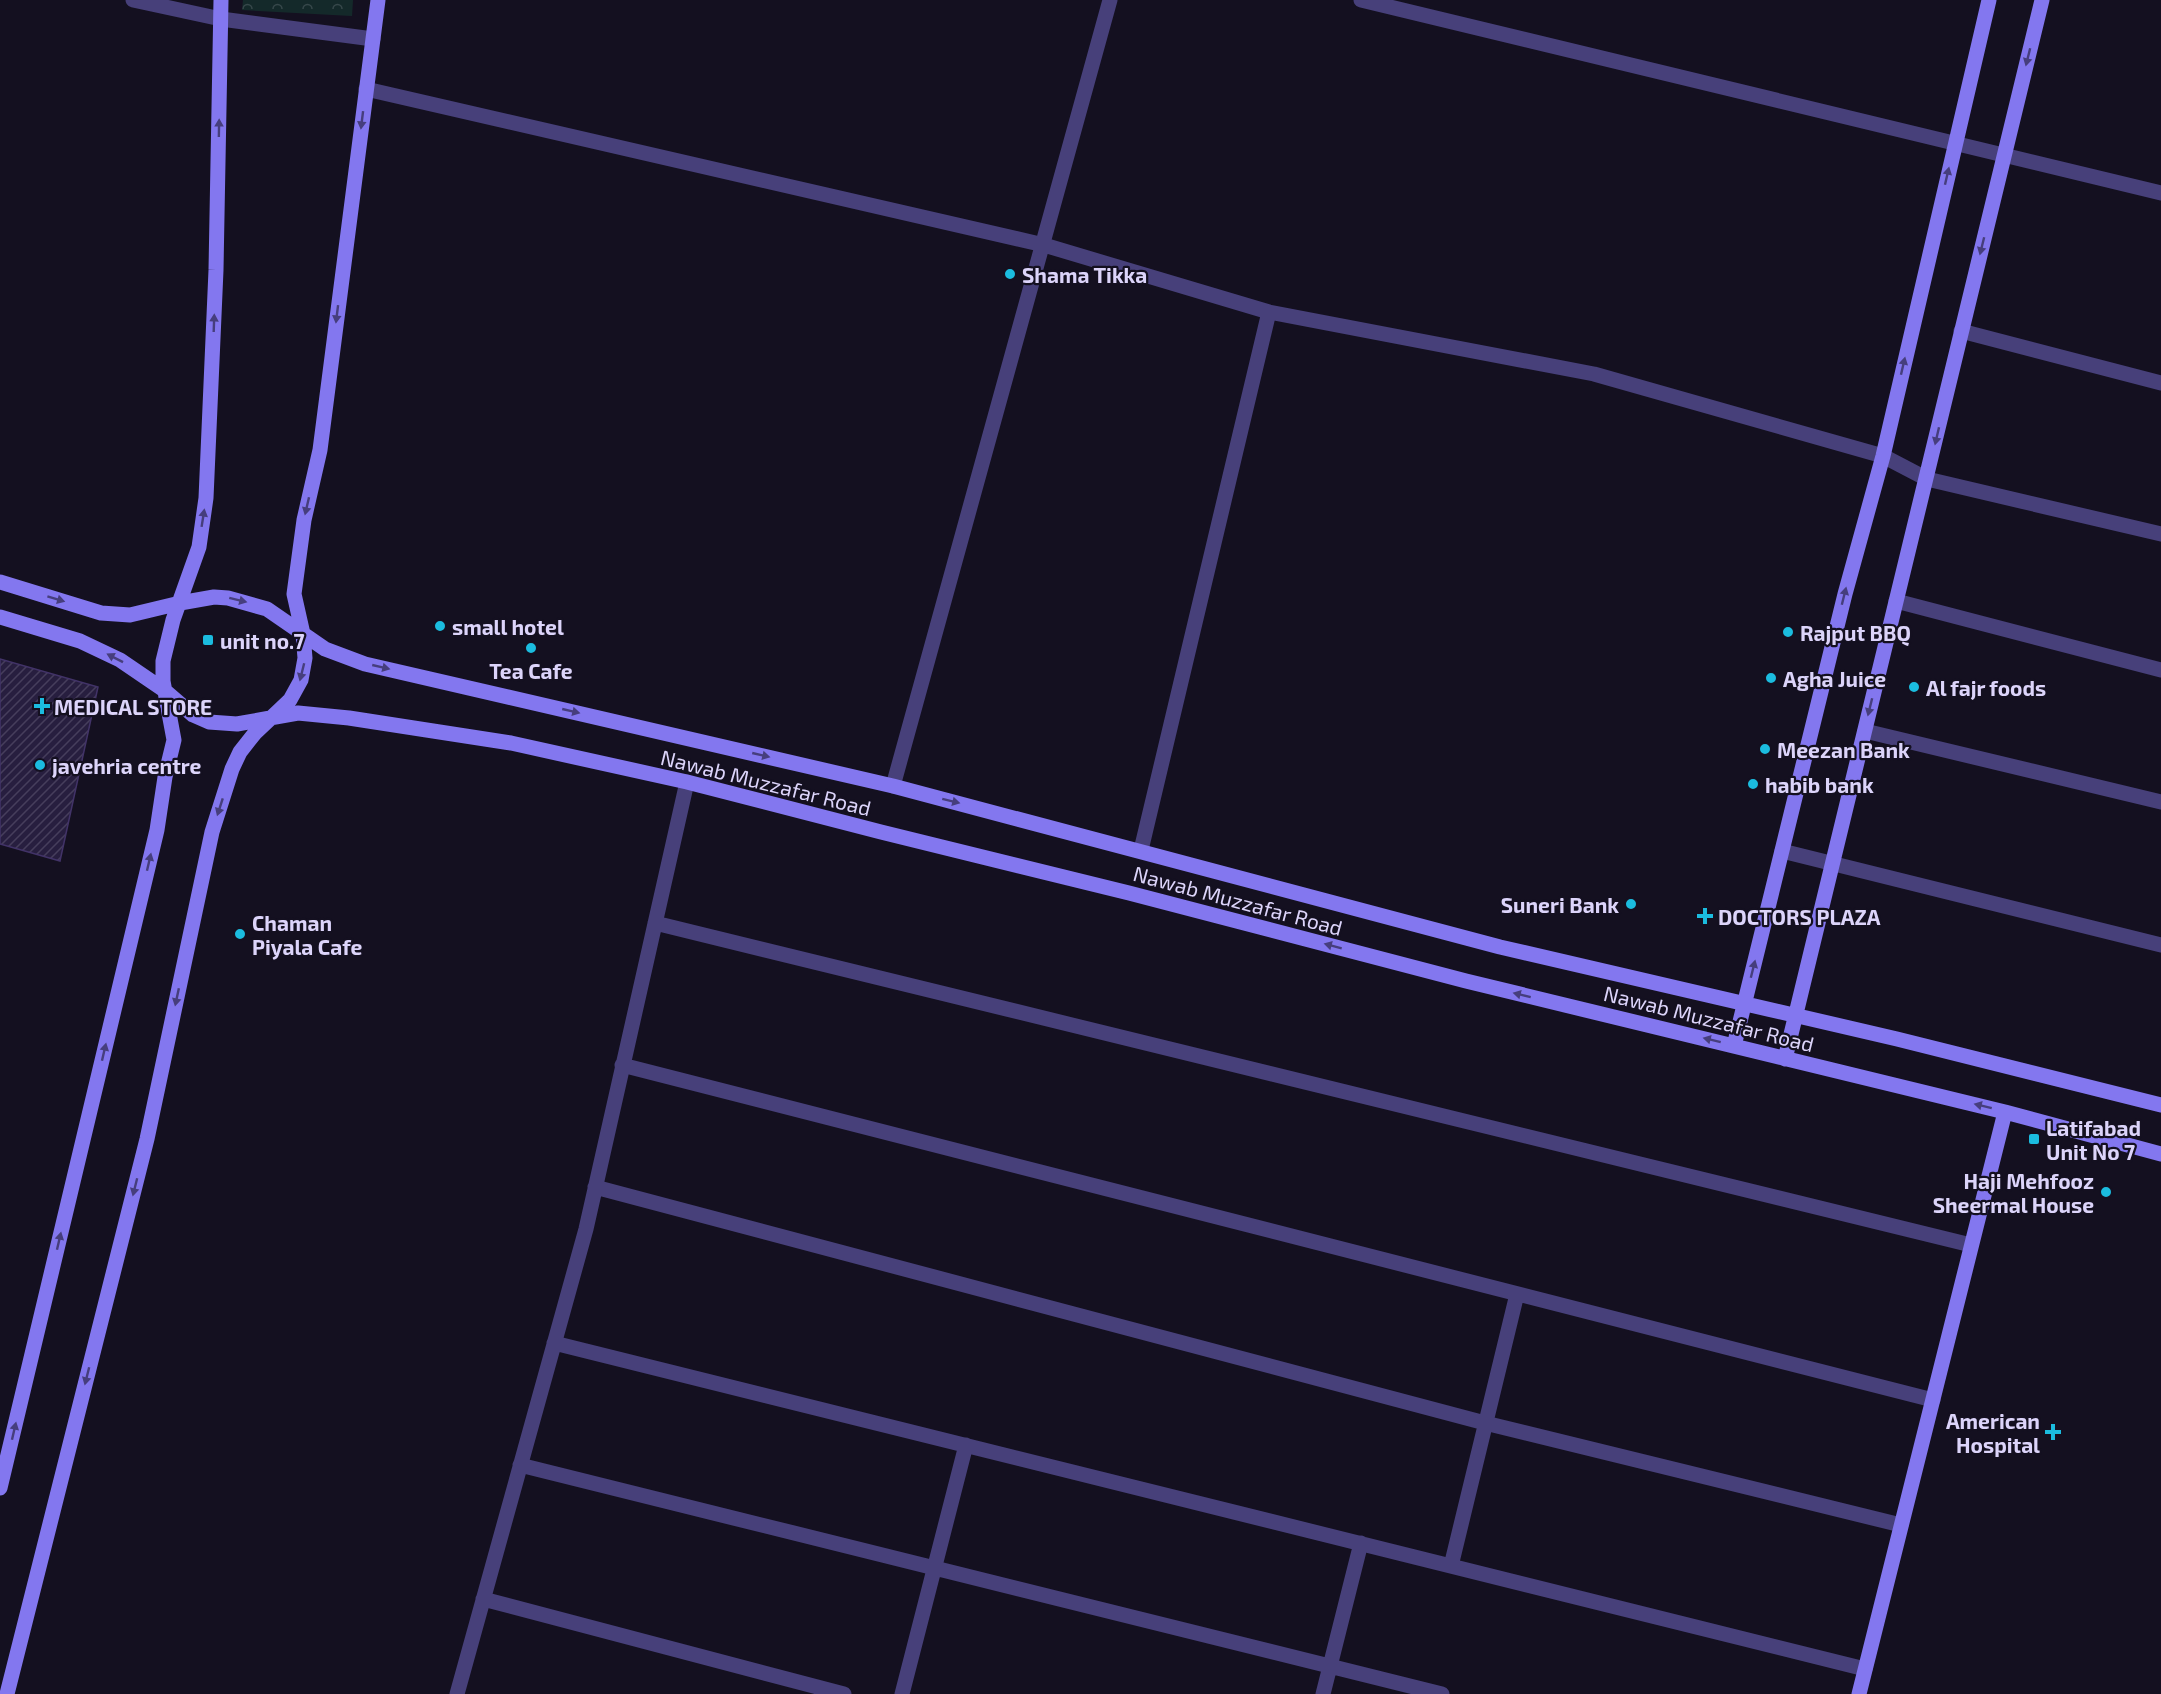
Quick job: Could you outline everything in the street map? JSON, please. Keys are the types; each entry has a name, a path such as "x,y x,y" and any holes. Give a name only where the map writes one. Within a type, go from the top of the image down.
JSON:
{"street":[{"path":"133,0 221,19 373,39"},
{"path":"0,1488 157,830 165,777 174,740 164,690 164,651 199,547 206,498 216,270 221,0"},
{"path":"7,1694 147,1139 212,832 232,769 240,752 270,718 290,700 301,680 305,658 303,634 294,594 304,520 320,450 378,0"},
{"path":"892,786 1044,245 1110,0"},
{"path":"1361,0 2161,193"},
{"path":"1734,1046 1845,594 1882,456 1989,0"},
{"path":"1785,1059 2042,0"},
{"path":"366,89 1044,245 1269,312 1594,374 1882,456 1927,478 2161,534"},
{"path":"1141,850 1269,312"},
{"path":"1961,331 2161,383"},
{"path":"0,582 101,614 130,615 180,603 228,597 267,609 303,634"},
{"path":"1896,601 2161,670"},
{"path":"0,617 80,641 120,660 164,690 193,715 209,722 237,724 270,718"},
{"name":"Nawab Muzzafar Road","path":"303,634 325,649 365,664 892,786 1141,850 1500,947 1796,1015 2161,1105"},
{"name":"Nawab Muzzafar Road","path":"270,718 298,713 349,718 511,743 687,782 1129,892 1466,981 2005,1112 2161,1154"},
{"path":"1865,731 2161,802"},
{"path":"457,1694 595,1187 687,782"},
{"path":"1782,851 2161,945"},
{"path":"655,923 1971,1245"},
{"path":"622,1065 1933,1400"},
{"path":"1859,1694 2005,1112"},
{"path":"595,1187 1485,1423 1901,1525"},
{"path":"1451,1566 1517,1294"},
{"path":"554,1343 1865,1669"},
{"path":"902,1694 966,1445"},
{"path":"520,1465 1442,1694"},
{"path":"1323,1694 1361,1544"},
{"path":"483,1599 844,1694"}],"green space":[{"path":"243,0 353,0 352,16 242,10"}],"building":[{"name":"javehria centre","path":"0,659 98,687 60,861 0,844"}],"place":[{"name":"Shama Tikka","path":"1010,274"},
{"name":"small hotel","path":"440,626"},
{"name":"Rajput BBQ","path":"1788,632"},
{"name":"unit no.7","path":"208,640"},
{"name":"Tea Cafe","path":"531,648"},
{"name":"Agha Juice","path":"1771,678"},
{"name":"Al fajr foods","path":"1914,687"},
{"name":"MEDICAL STORE","path":"42,706"},
{"name":"Meezan Bank","path":"1765,749"},
{"name":"javehria centre","path":"40,765"},
{"name":"habib bank","path":"1753,784"},
{"name":"Suneri Bank","path":"1631,904"},
{"name":"DOCTORS PLAZA","path":"1705,916"},
{"name":"Chaman Piyala Cafe","path":"240,934"},
{"name":"Latifabad Unit No 7","path":"2034,1139"},
{"name":"Haji Mehfooz Sheermal House","path":"2106,1192"},
{"name":"American Hospital","path":"2053,1432"}]}
